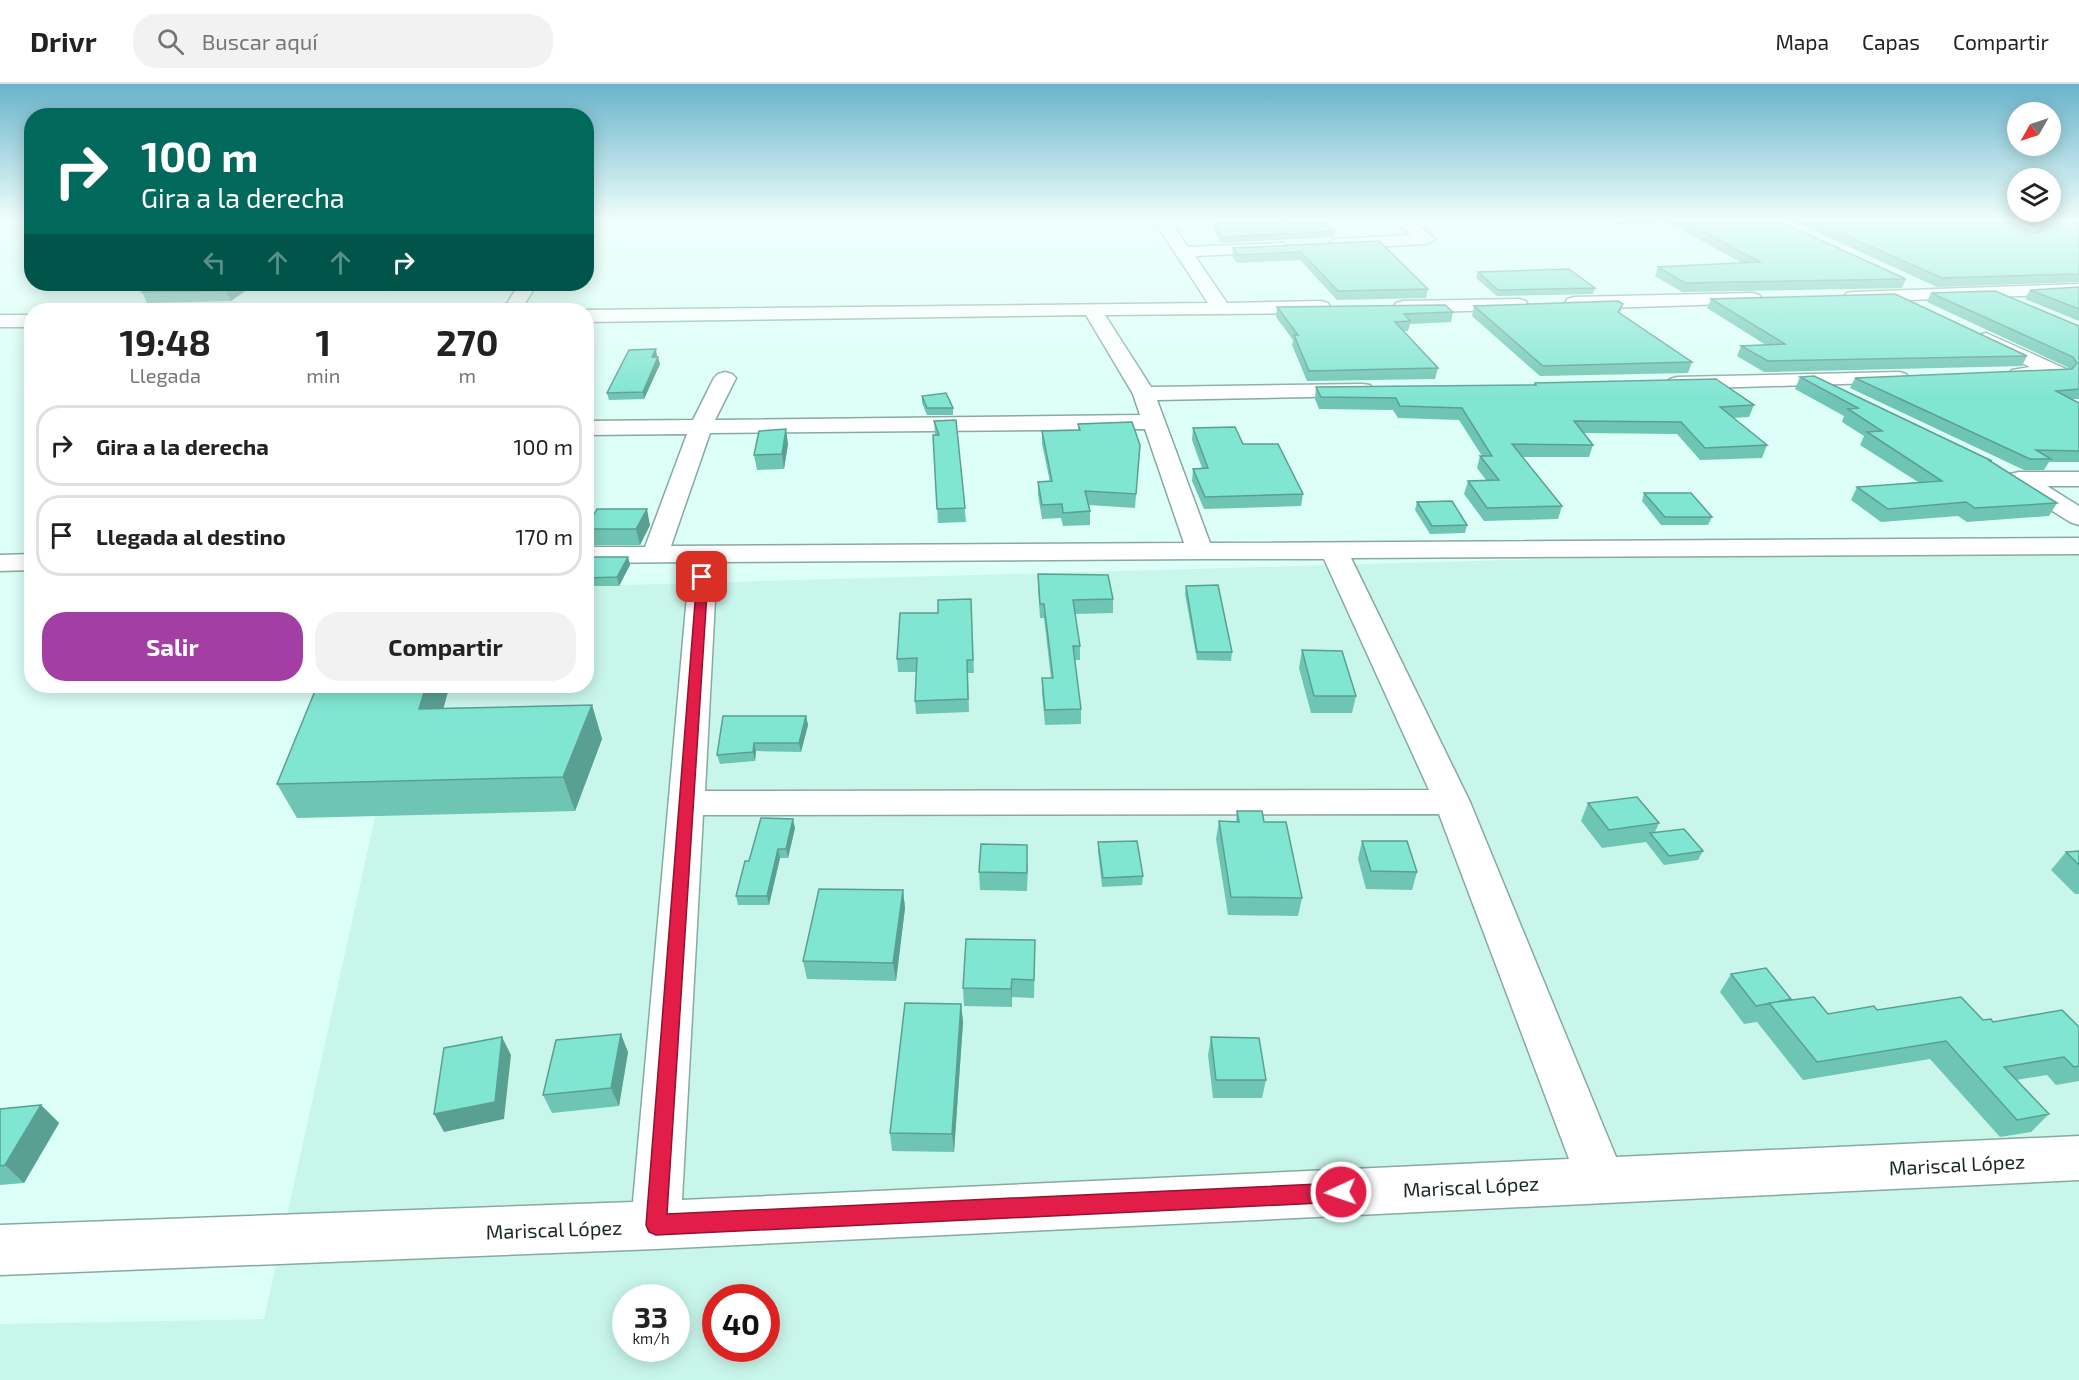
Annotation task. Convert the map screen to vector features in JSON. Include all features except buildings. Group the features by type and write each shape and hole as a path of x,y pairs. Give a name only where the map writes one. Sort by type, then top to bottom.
{"street":[{"path":"1202,279 1221,308"},
{"path":"1832,297 1894,286 1936,305 1990,293 2079,289"},
{"path":"1990,293 2030,309"},
{"path":"1556,304 1772,299"},
{"path":"1389,307 1532,304"},
{"path":"594,316 1341,307"},
{"path":"1092,310 1144,394 1200,552"},
{"path":"0,321 24,321"},
{"path":"1965,330 2059,373 2000,374"},
{"path":"1658,383 1918,377"},
{"path":"655,555 701,426 725,378"},
{"path":"1813,380 1854,400"},
{"path":"1144,394 1383,389"},
{"path":"594,428 1154,422"},
{"path":"2079,480 2008,474 2079,517"},
{"path":"594,555 2079,546"},
{"path":"1334,551 1452,802 1601,1180"},
{"path":"656,1225 704,554"},
{"path":"0,563 24,562"},
{"path":"686,803 1452,802"},
{"name":"Mariscal López","path":"0,1250 656,1225 2079,1158"}],"shaded area":[{"path":"2079,544 2079,1380 0,1380 0,1324 264,1319 402,693 594,693 594,586"}],"route":[{"path":"702,577 656,1225 1341,1192"}]}
